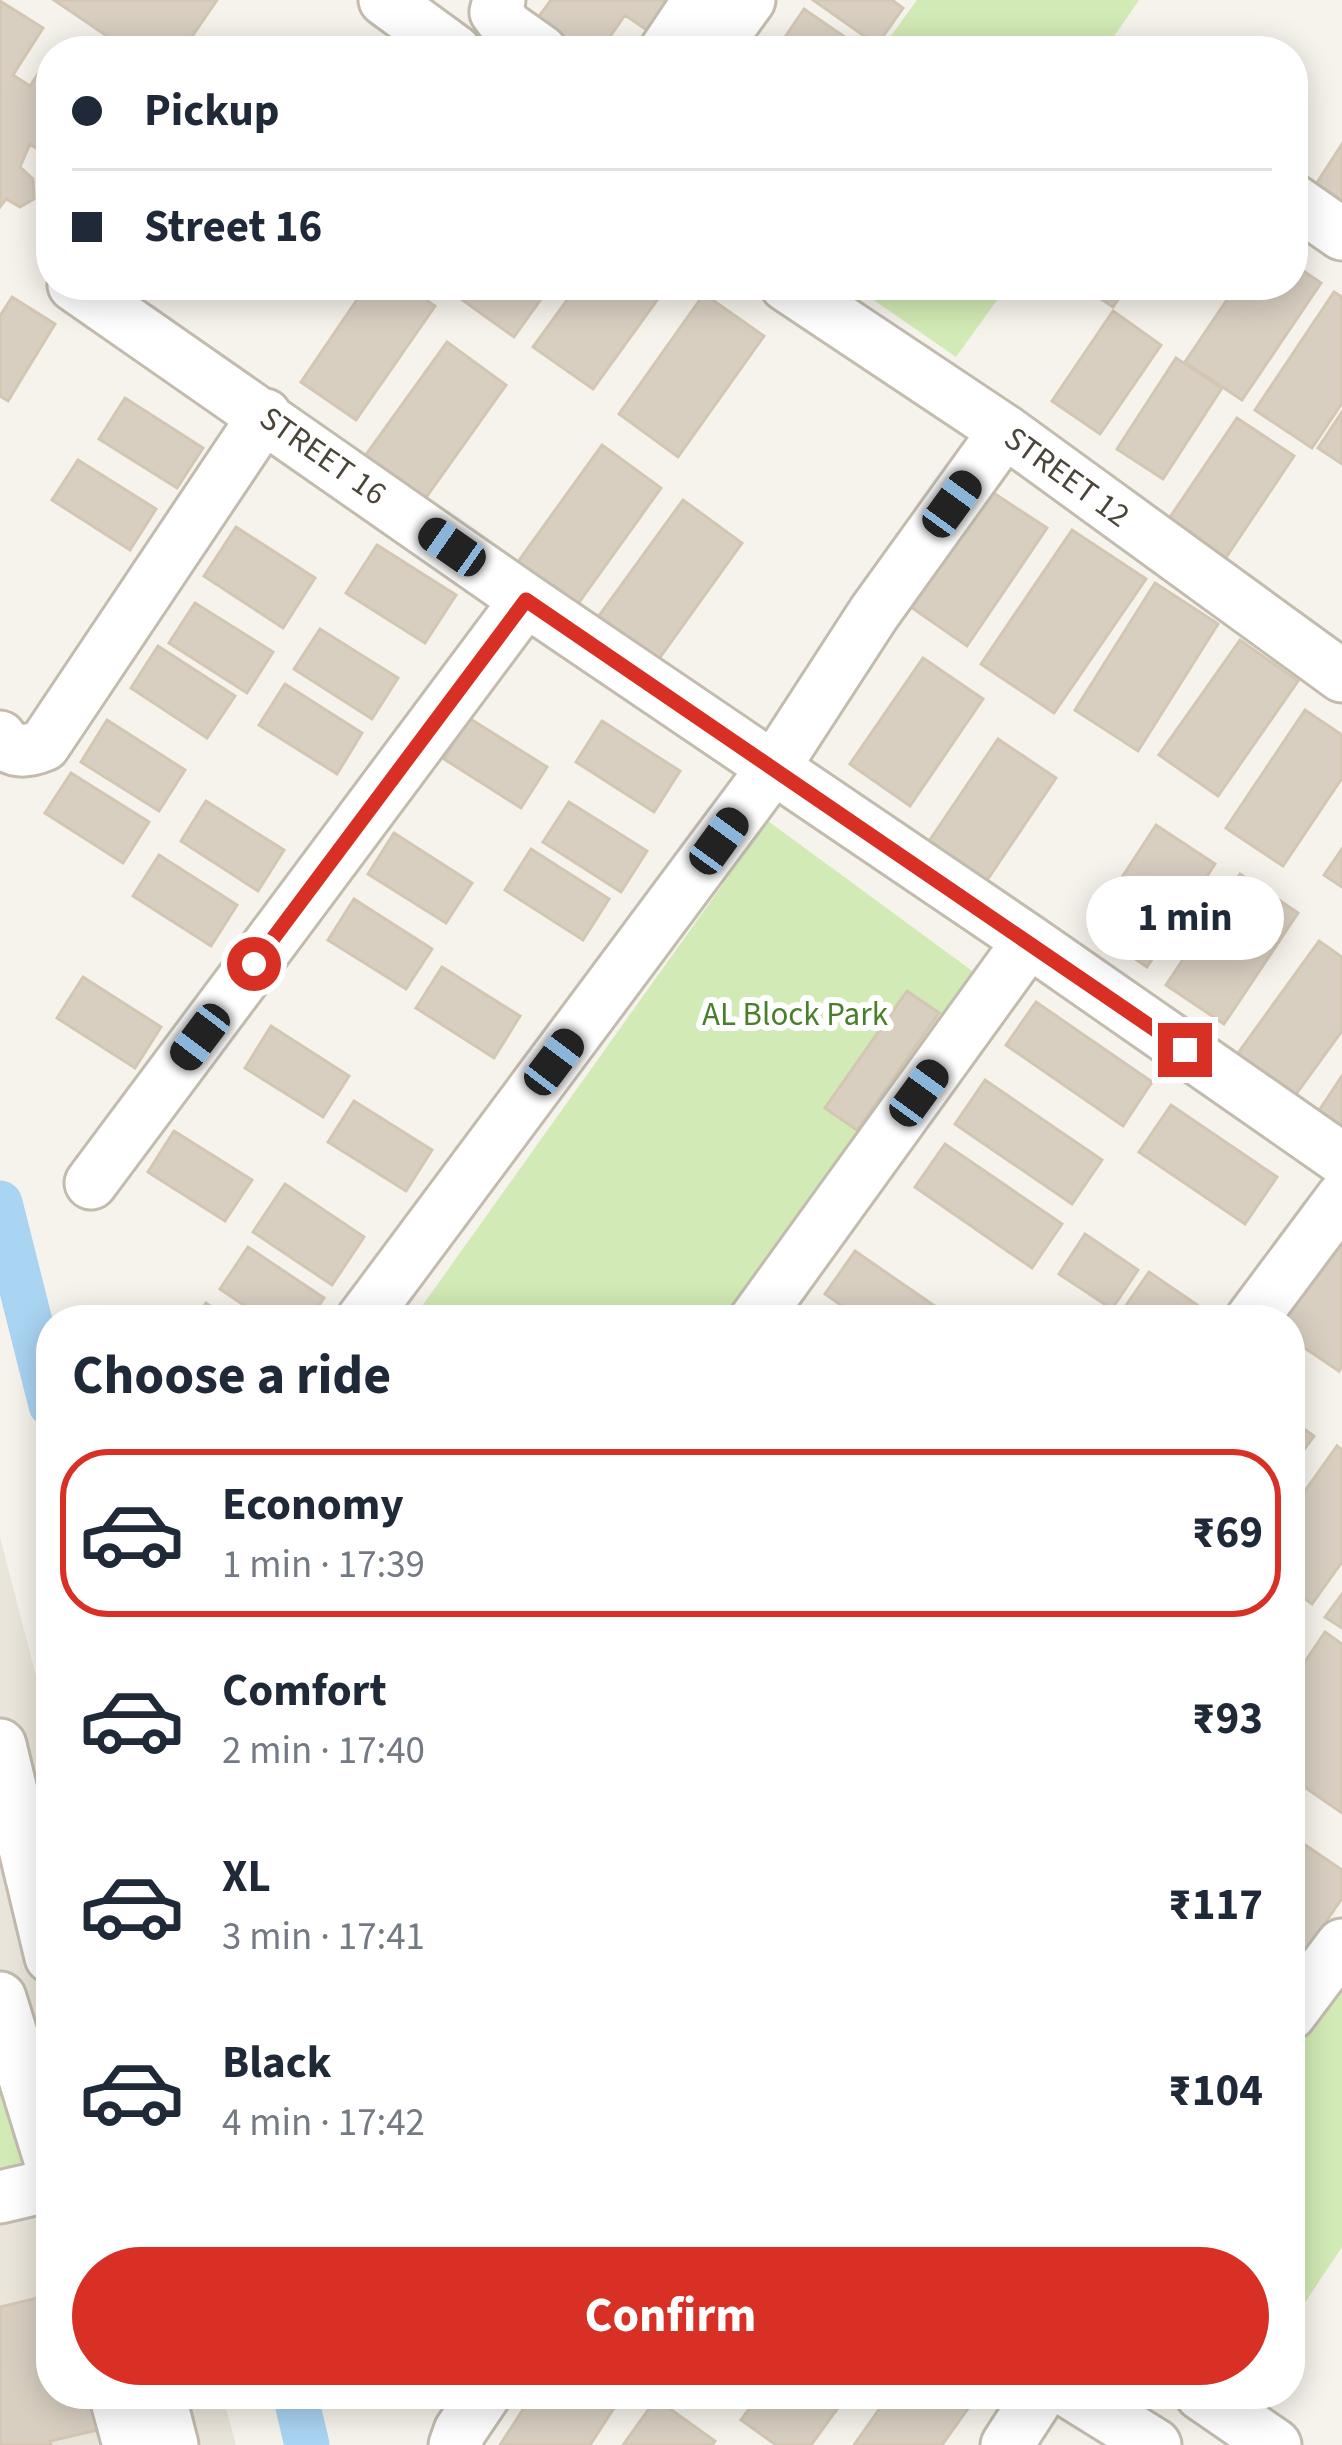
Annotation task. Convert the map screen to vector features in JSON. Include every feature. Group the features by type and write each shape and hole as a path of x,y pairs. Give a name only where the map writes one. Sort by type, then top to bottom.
{"street":[{"path":"385,0 434,36"},
{"path":"675,36 699,0"},
{"path":"723,36 749,0"},
{"path":"1308,210 1342,234"},
{"name":"STREET 16","path":"96,300 1342,1159"},
{"name":"STREET 12","path":"808,300 1005,431 1342,676"},
{"path":"0,737 13,749 29,751 44,745 265,415"},
{"path":"373,1305 774,767 874,613 1005,431"},
{"path":"91,1184 526,600"},
{"path":"766,1305 1029,941"},
{"path":"1262,1305 1342,1198"},
{"path":"0,1745 36,1895"},
{"path":"1305,1994 1342,1945"},
{"path":"0,1998 36,2114"},
{"path":"0,2197 36,2189"},
{"path":"119,2409 129,2445"},
{"path":"163,2409 172,2445"},
{"path":"454,2445 475,2409"},
{"path":"1007,2445 1030,2409"},
{"path":"1223,2409 1275,2445"}],"shaded area":[{"path":"0,1537 36,1676 36,2409 226,2409 236,2445 0,2445"}],"green space":[{"path":"917,0 1139,0 1114,36 891,36"},
{"path":"874,300 997,300 956,357"},
{"name":"AL Block Park","path":"768,821 986,981 751,1305 423,1305"},
{"path":"1342,1980 1342,2247 1305,2302 1305,2032"},
{"path":"35,2020 36,2158 0,2169 0,2027"}],"building":[{"path":"54,0 217,0 192,36 107,36"},
{"path":"551,0 683,0 658,36 625,15 610,36 546,36 532,26"},
{"path":"813,0 892,0 903,8 883,36 864,36"},
{"path":"0,1 43,28 13,75 30,86 36,77 36,148 30,144 20,167 33,179 34,199 20,207 6,199 0,207"},
{"path":"804,9 843,36 786,36"},
{"path":"1342,144 1342,222 1308,196"},
{"path":"1308,274 1321,283 1242,400 1185,362 1227,300 1308,300"},
{"path":"1334,292 1342,297 1342,403 1312,448 1255,410"},
{"path":"12,297 55,324 8,401 0,396 0,316"},
{"path":"357,300 426,300 435,306 356,420 301,382"},
{"path":"462,300 540,300 514,337"},
{"path":"567,300 657,300 593,389 533,347"},
{"path":"700,300 713,300 764,336 678,457 619,414"},
{"path":"1113,311 1161,345 1100,434 1052,401"},
{"path":"447,342 506,385 420,506 360,463"},
{"path":"1176,358 1222,388 1163,479 1117,449"},
{"path":"125,398 203,448 177,488 99,439"},
{"path":"1342,412 1342,464 1318,448"},
{"path":"1237,418 1294,456 1215,574 1158,535"},
{"path":"602,445 661,488 575,608 515,566"},
{"path":"78,460 156,509 130,550 52,500"},
{"path":"989,490 1047,528 967,646 911,607"},
{"path":"683,500 742,543 656,663 596,620"},
{"path":"236,527 315,578 283,628 204,576"},
{"path":"1072,530 1146,579 1054,713 981,664"},
{"path":"377,545 456,595 425,643 346,593"},
{"path":"1155,583 1218,624 1138,751 1075,710"},
{"path":"195,603 273,652 247,693 169,643"},
{"path":"320,629 398,678 372,719 294,669"},
{"path":"1240,640 1298,681 1218,796 1159,755"},
{"path":"158,646 235,696 207,738 131,688"},
{"path":"923,658 983,699 910,806 850,764"},
{"path":"285,684 362,733 337,774 259,725"},
{"path":"1305,710 1342,735 1342,778 1283,866 1226,828"},
{"path":"469,718 547,767 521,808 444,759"},
{"path":"107,720 185,770 159,811 81,762"},
{"path":"602,721 680,771 654,812 576,762"},
{"path":"998,739 1056,778 977,895 919,856"},
{"path":"71,773 149,822 123,863 45,813"},
{"path":"206,801 284,850 258,891 181,841"},
{"path":"569,802 647,851 621,892 543,842"},
{"path":"1156,825 1215,864 1147,967 1089,928"},
{"path":"394,833 472,883 446,923 368,874"},
{"path":"531,849 609,899 583,940 505,890"},
{"path":"1342,849 1342,887 1324,875"},
{"path":"159,855 237,905 211,946 133,896"},
{"path":"1240,874 1298,913 1224,1024 1166,985"},
{"path":"354,899 432,949 406,989 328,940"},
{"path":"1319,941 1342,957 1342,1031 1294,1097 1236,1056"},
{"path":"442,967 520,1016 494,1058 416,1008"},
{"path":"83,977 161,1027 135,1068 57,1018"},
{"path":"907,991 939,1013 857,1130 825,1108"},
{"path":"1036,1002 1152,1082 1123,1126 1006,1045"},
{"path":"271,1026 349,1076 323,1117 245,1068"},
{"path":"1342,1076 1342,1129 1318,1112"},
{"path":"985,1080 1102,1160 1072,1204 955,1124"},
{"path":"354,1101 432,1150 406,1191 328,1142"},
{"path":"1171,1105 1277,1177 1245,1224 1139,1152"},
{"path":"174,1131 252,1180 225,1221 148,1172"},
{"path":"945,1144 1062,1224 1032,1268 915,1187"},
{"path":"285,1184 364,1237 332,1285 253,1232"},
{"path":"1085,1234 1138,1270 1115,1305 1106,1305 1059,1274"},
{"path":"1342,1235 1339,1371 1305,1348 1305,1305 1294,1305"},
{"path":"248,1247 324,1298 319,1305 244,1305 220,1289"},
{"path":"855,1251 933,1305 841,1305 825,1294"},
{"path":"1149,1272 1197,1305 1126,1305"},
{"path":"1337,1446 1342,1450 1342,1562 1312,1604 1305,1599 1305,1491"},
{"path":"1342,1594 1342,1628 1325,1617"},
{"path":"1325,1632 1342,1644 1342,1813 1305,1787 1305,1662"},
{"path":"1305,1845 1342,1870 1342,1898 1305,1953"},
{"path":"36,2299 36,2409 106,2409 110,2427 50,2441 51,2445 0,2445 0,2307"},
{"path":"523,2409 613,2409 590,2445 500,2445"},
{"path":"649,2409 670,2409 715,2441 712,2445 623,2445"},
{"path":"749,2409 837,2409 811,2445 776,2445 741,2420"},
{"path":"879,2409 968,2409 942,2445 854,2445"}],"waterway":[{"path":"0,1203 36,1346"},
{"path":"299,2409 307,2445"}],"route":[{"path":"254,964 526,600 1185,1050"}]}
